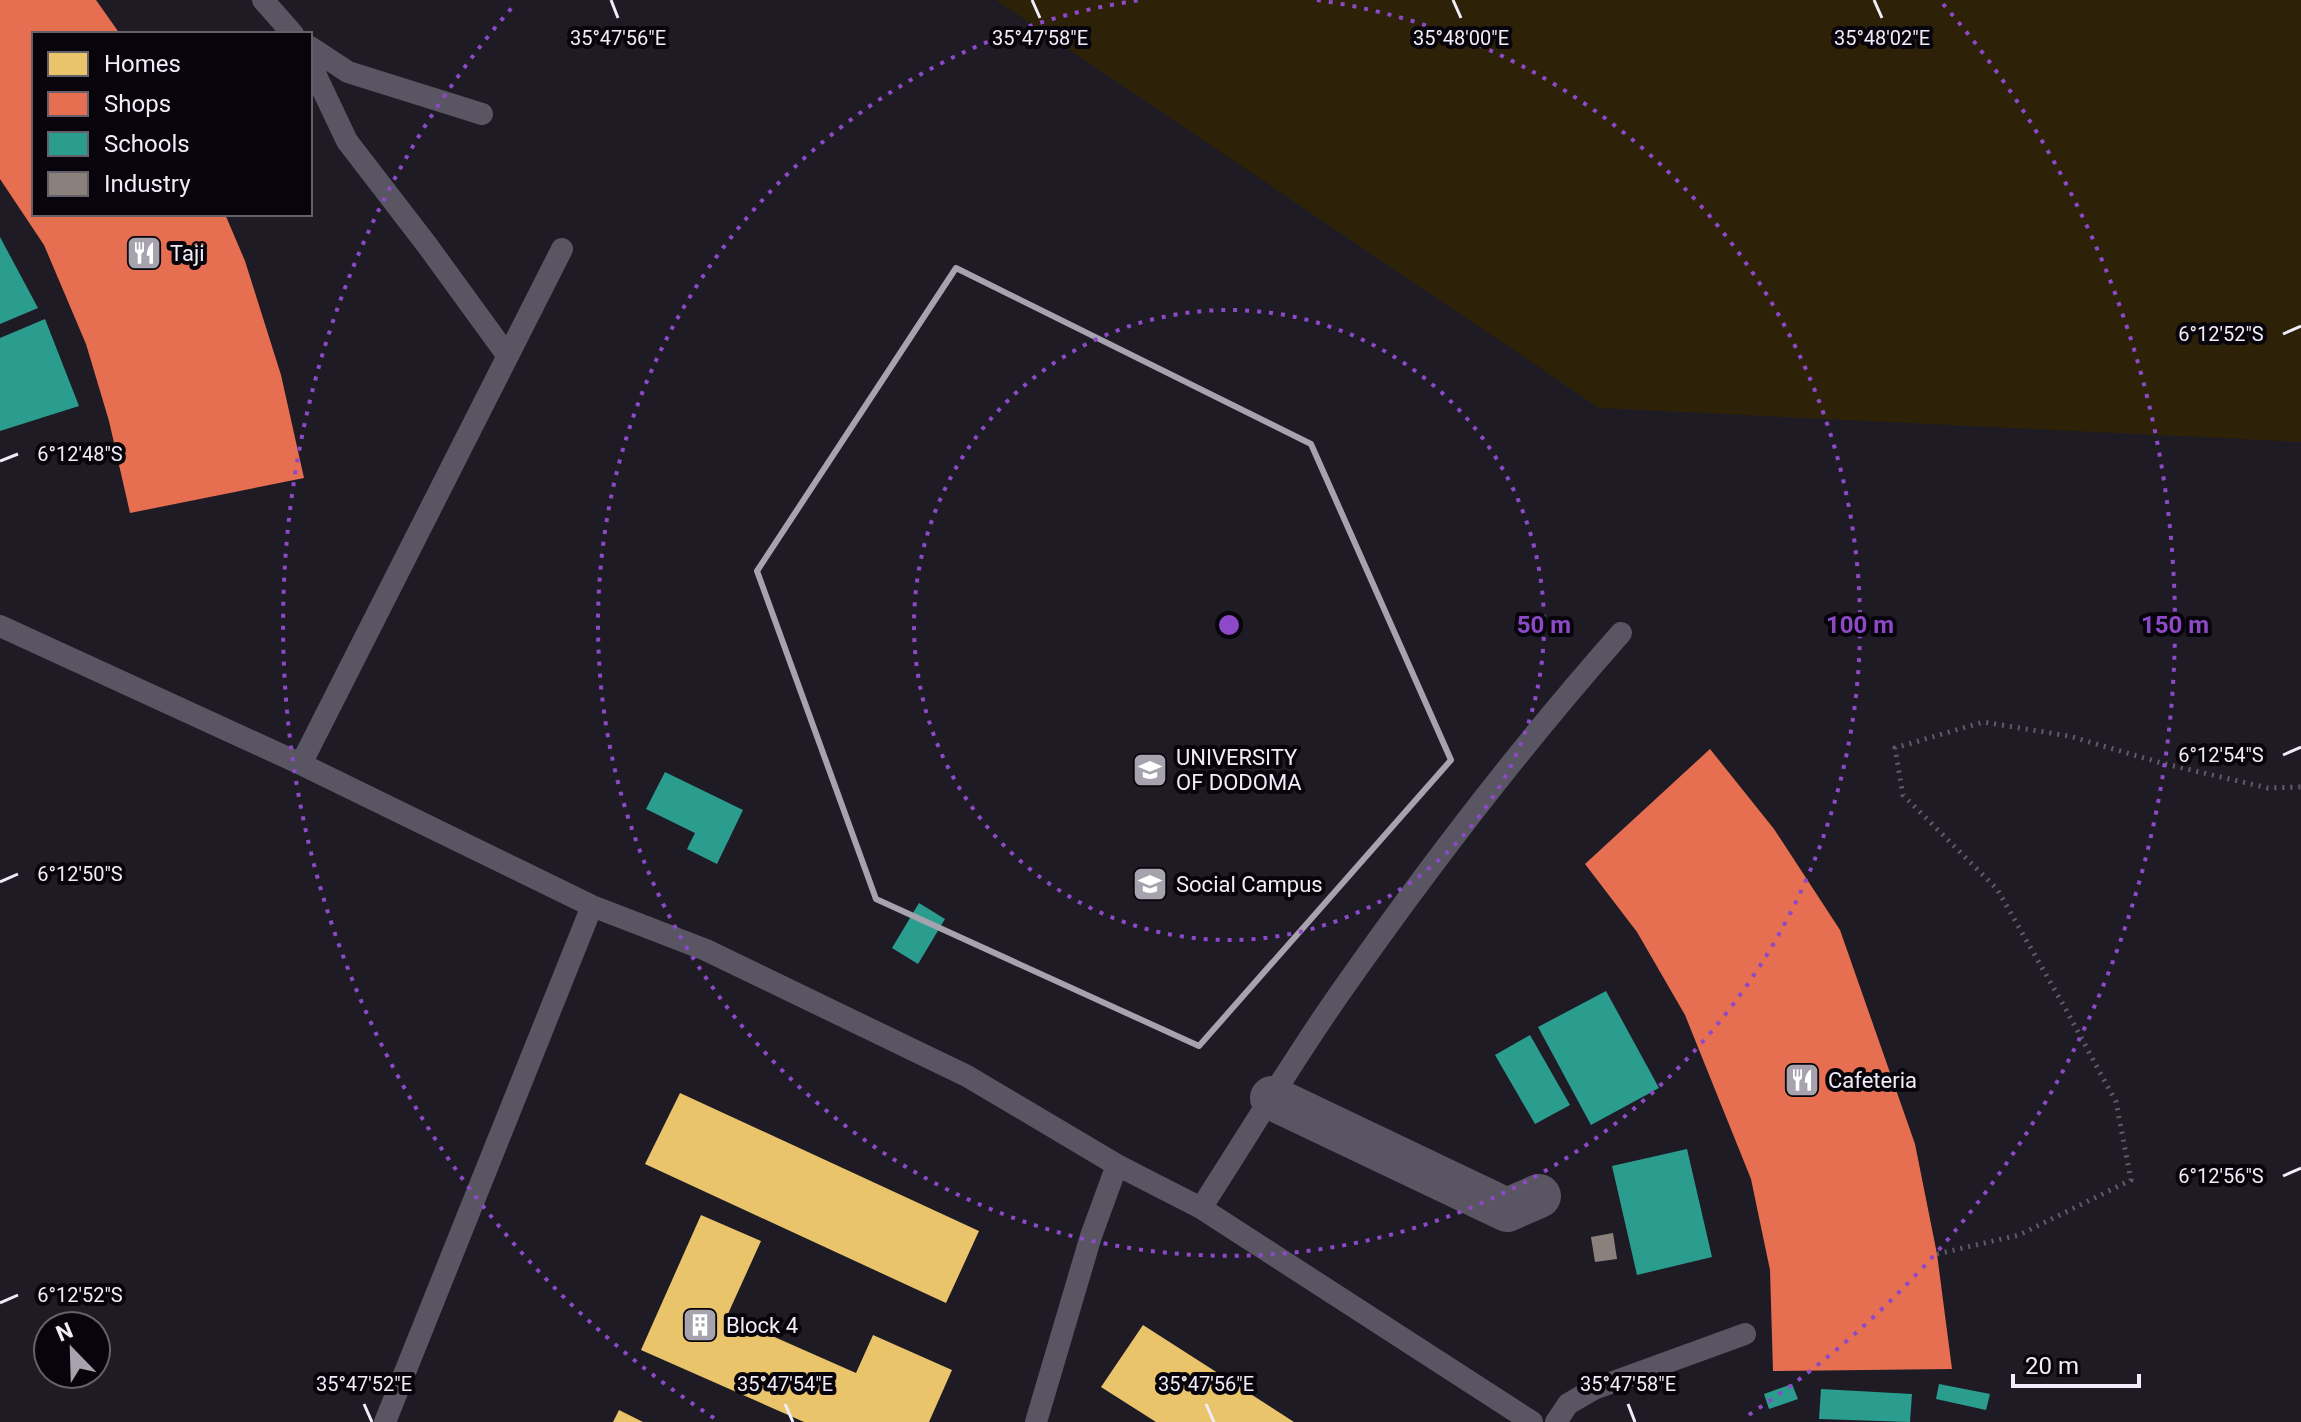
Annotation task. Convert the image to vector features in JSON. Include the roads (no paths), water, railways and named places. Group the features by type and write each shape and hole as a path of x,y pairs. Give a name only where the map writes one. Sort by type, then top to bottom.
{"street":[{"path":"1272,1098 1507,1210 1539,1196"}],"lane":[{"path":"263,0 291,32"},
{"path":"312,48 348,72 482,114"},
{"path":"312,67 347,141 507,355"},
{"path":"301,764 562,249"},
{"path":"0,626 301,764 592,906 706,950 931,1057 1023,1107 1117,1165 1201,1208 1532,1422"},
{"path":"1201,1208 1339,994 1450,844 1576,684 1621,633"},
{"path":"385,1422 592,906"},
{"path":"1036,1422 1091,1236 1117,1165"},
{"path":"1556,1422 1568,1404 1594,1389 1745,1334"}],"place":[{"name":"Taji","path":"144,253"},
{"name":"UNIVERSITY OF DODOMA","path":"1150,770"},
{"name":"Social Campus","path":"1150,884"},
{"name":"Cafeteria","path":"1802,1080"},
{"name":"Block 4","path":"700,1325"}]}
